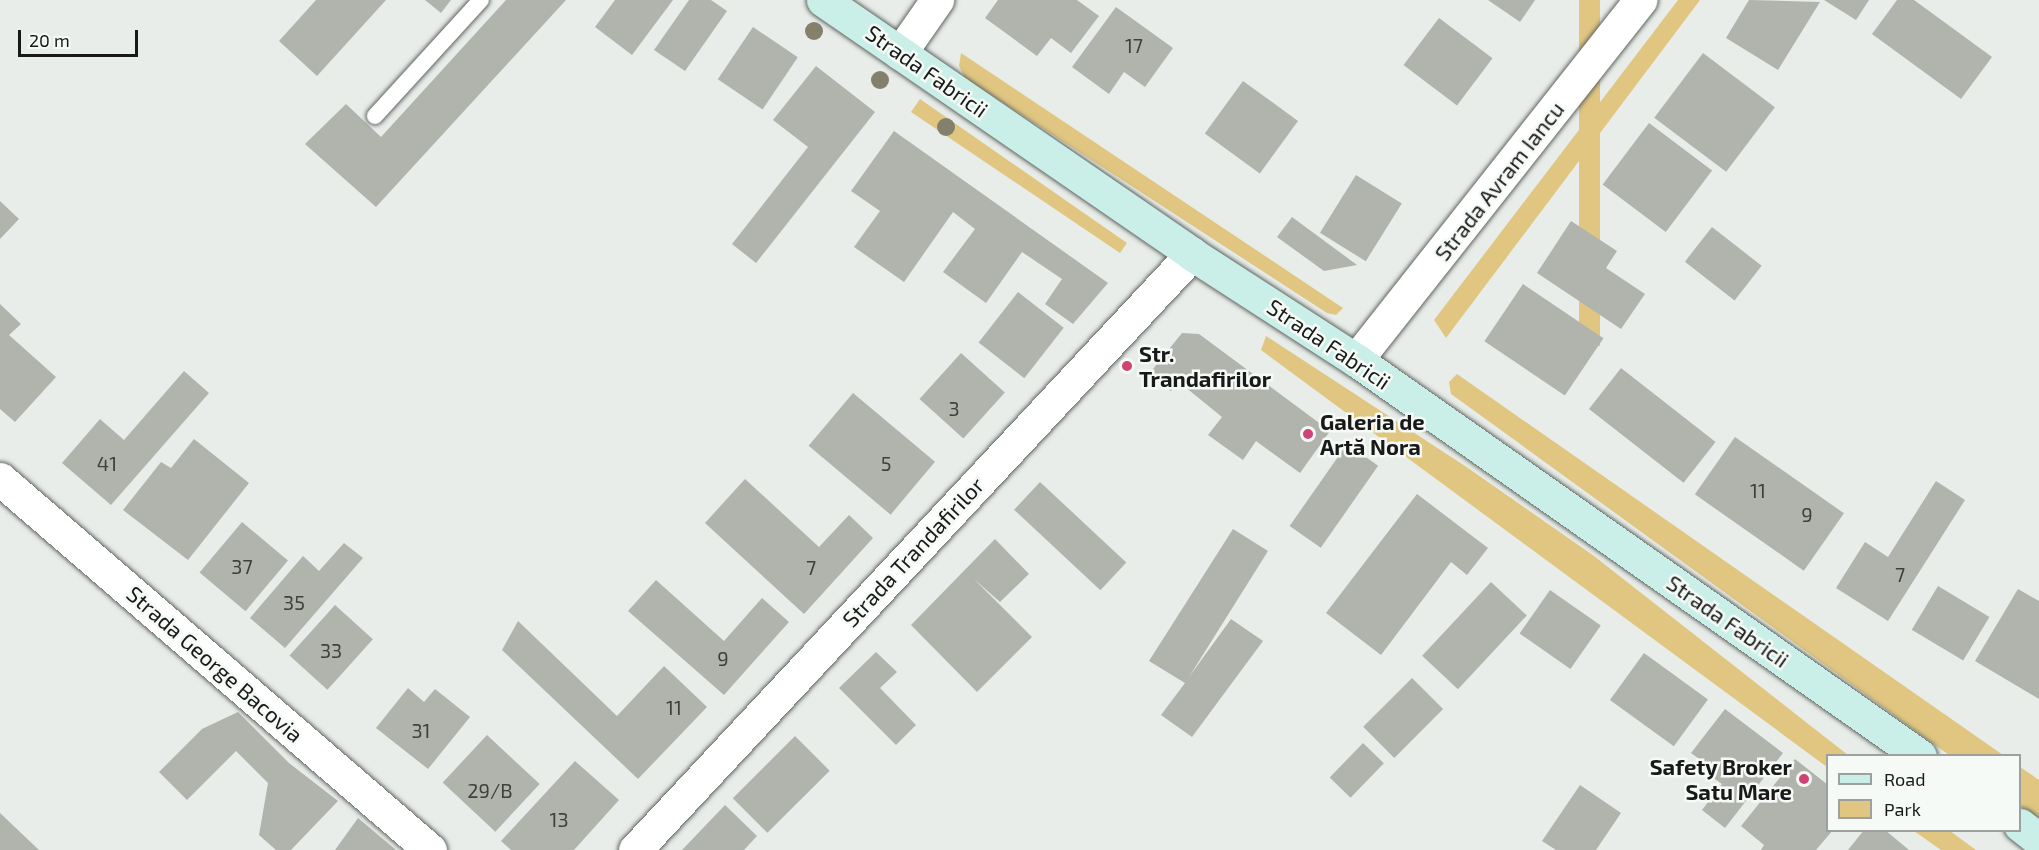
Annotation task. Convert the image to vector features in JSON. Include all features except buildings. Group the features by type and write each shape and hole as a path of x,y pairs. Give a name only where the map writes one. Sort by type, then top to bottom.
{"main road":[{"name":"Strada Fabricii","path":"823,0 1192,254 1356,360 1917,754"}],"street":[{"path":"900,53 937,0"},
{"name":"Strada Avram Iancu","path":"1356,360 1640,0"},
{"name":"Strada Trandafirilor","path":"635,850 1192,254"},
{"name":"Strada George Bacovia","path":"0,478 430,850"}],"lane":[{"path":"375,116 481,0"}],"green space":[{"path":"1579,0 1600,0 1600,346 1579,346"},
{"path":"1678,0 1700,0 1446,338 1434,320"},
{"path":"961,53 1343,308 1336,315 1327,313 965,78 959,66"},
{"path":"920,99 1127,243 1120,253 911,112"},
{"path":"1266,336 1465,466 1594,556 1847,754 1826,754 1826,766 1261,350"},
{"path":"1457,374 2002,754 1948,754 1451,394 1449,382"},
{"path":"2021,768 2039,780 2039,817 2021,807"},
{"path":"1915,832 1951,832 1976,850 1941,850"}],"place":[{"name":"Str. Trandafirilor","path":"1127,366"},
{"name":"Galeria de Artă Nora","path":"1308,434"},
{"name":"Safety Broker Satu Mare","path":"1804,779"}]}
